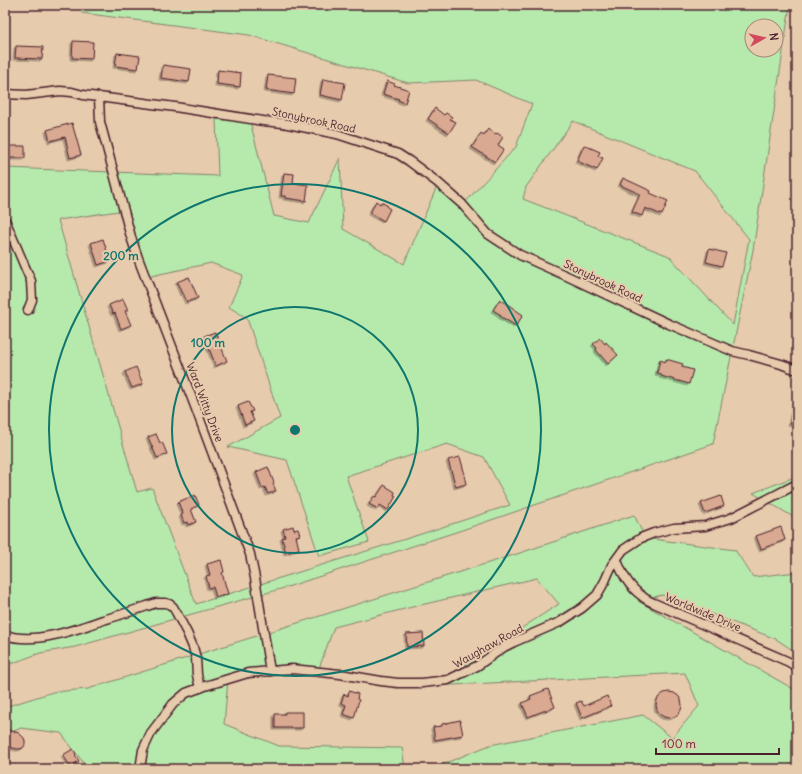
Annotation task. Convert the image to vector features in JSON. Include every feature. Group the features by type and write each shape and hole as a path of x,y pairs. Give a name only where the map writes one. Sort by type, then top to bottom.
{"street":[{"name":"Stonybrook Road","path":"5,94 26,95 72,92 83,95 175,106 283,123 337,134 398,154 437,182 462,204 474,220 488,234 520,255 669,324 732,351 781,364 797,370"},
{"name":"Ward Witty Drive","path":"99,97 100,122 131,237 250,554 264,628 270,671"},
{"path":"5,220 31,281 32,300 28,310"},
{"name":"Waughaw Road","path":"140,769 143,750 151,733 173,704 186,693 248,674 292,669 340,674 398,683 422,683 448,680 477,666 504,647 560,622 582,608 597,595 612,565 623,550 641,538 674,528 705,526 731,518 797,484"},
{"name":"Worldwide Drive","path":"617,560 625,578 634,590 642,597 789,662 797,667"},
{"path":"5,635 26,639 50,636 74,630 156,603 165,603 173,607 193,647 200,688"}],"green space":[{"path":"82,5 790,5 784,45 784,18 744,18 744,58 782,58 753,250 713,444 459,531 284,588 75,647 40,653 5,666 5,168 218,176 216,119 250,121 274,216 309,223 340,158 343,229 404,264 438,184 462,206 516,147 532,104 476,80 408,83 249,35 82,13","holes":["573,121 695,171 749,239 733,325 669,256 523,199 526,187","125,210 146,277 211,263 243,275 229,307 247,318 280,418 228,447 287,460 319,556 369,542 346,476 447,444 484,457 510,505 196,604 152,488 137,492 58,220"]},
{"path":"797,476 797,519 753,493"},
{"path":"634,515 645,538 735,550 753,577 797,572 797,653 776,639 662,595 638,601 797,691 797,769 431,769 490,745 643,715 672,738 699,706 685,673 432,686 559,604 537,578 334,627 318,671 228,680 224,724 279,746 402,748 405,769 88,769 61,733 21,728 5,735 5,707 53,692 88,689 517,554"}],"building":[{"path":"73,41 93,42 92,59 72,58"},
{"path":"16,46 43,47 42,59 15,58"},
{"path":"117,53 140,56 138,69 115,66"},
{"path":"163,65 191,69 189,82 161,78"},
{"path":"218,70 241,73 240,87 217,84"},
{"path":"268,75 296,78 294,94 266,90"},
{"path":"323,79 345,83 342,100 320,95"},
{"path":"387,81 409,90 405,103 398,100 399,99 383,94"},
{"path":"435,108 444,115 446,113 452,117 450,119 456,122 449,133 428,119"},
{"path":"72,123 81,155 70,158 65,137 50,141 47,130"},
{"path":"488,129 503,137 498,145 504,149 495,162 472,147 481,133 484,135"},
{"path":"584,145 600,152 598,156 603,158 597,170 577,161"},
{"path":"5,146 25,146 25,158 5,158"},
{"path":"284,173 294,174 293,183 308,185 306,201 281,196"},
{"path":"623,178 668,201 662,215 645,208 642,216 632,212 640,194 620,185"},
{"path":"376,201 380,204 381,202 388,206 387,207 390,209 384,221 370,213"},
{"path":"103,239 110,261 98,265 91,243"},
{"path":"709,249 726,253 722,266 706,262"},
{"path":"189,277 198,298 187,302 177,282"},
{"path":"123,299 128,310 125,311 131,325 121,329 115,313 113,314 109,305"},
{"path":"500,299 523,315 516,326 493,310"},
{"path":"215,332 227,361 216,366 204,336"},
{"path":"600,338 605,344 606,342 618,355 608,364 593,344"},
{"path":"666,359 683,364 682,367 693,370 689,384 661,376 661,374 657,373 660,360 666,362"},
{"path":"136,367 143,384 132,388 125,372"},
{"path":"248,402 253,411 250,412 254,421 245,425 238,406"},
{"path":"794,403 797,403 797,426 790,424"},
{"path":"156,434 160,443 162,442 167,454 157,458 148,437"},
{"path":"460,457 466,484 456,487 448,460"},
{"path":"268,467 276,491 268,494 265,487 262,488 256,472"},
{"path":"384,485 395,492 394,495 396,496 388,510 380,505 378,509 369,504"},
{"path":"195,495 199,505 191,509 196,522 188,525 187,522 184,523 181,515 183,514 178,502"},
{"path":"721,496 724,506 705,513 701,503"},
{"path":"293,526 294,530 298,529 300,535 296,536 299,549 286,553 282,538 285,537 283,529"},
{"path":"781,527 785,540 761,549 756,536"},
{"path":"221,560 224,572 222,573 228,594 216,597 213,587 209,588 206,576 210,575 207,564"},
{"path":"423,633 424,646 407,647 406,634"},
{"path":"548,689 555,707 528,717 522,703 531,699 530,696"},
{"path":"349,691 358,694 357,699 359,700 354,718 343,714 346,705 341,703 344,694 348,696"},
{"path":"669,692 678,696 682,705 678,714 669,718 660,714 656,705 660,696"},
{"path":"607,696 611,706 582,718 576,703 581,701 584,706"},
{"path":"285,712 303,712 303,728 275,728 275,714 285,714"},
{"path":"460,720 463,735 435,740 433,727 442,726 442,724"},
{"path":"5,729 19,733 24,738 25,745 23,748 17,749 5,746"},
{"path":"73,749 79,761 70,766 63,755"}]}
